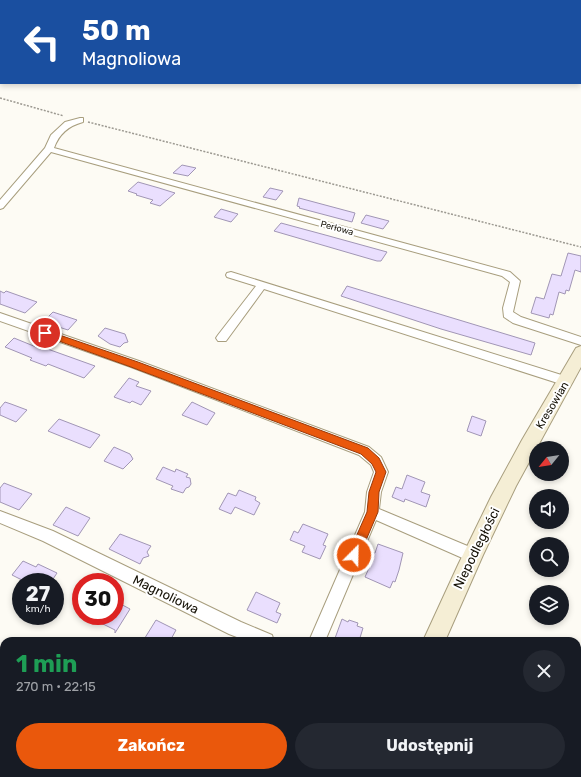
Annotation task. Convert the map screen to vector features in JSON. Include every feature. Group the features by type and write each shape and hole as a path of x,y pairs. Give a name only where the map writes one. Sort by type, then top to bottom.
{"street":[{"path":"0,206 49,149 54,137 68,124 80,120"},
{"name":"Perłowa","path":"49,149 506,274 515,281 508,308 508,314 517,320 581,341"},
{"path":"231,275 567,381"},
{"path":"222,338 262,285"},
{"path":"0,317 135,364 364,451 376,461 381,472 374,492 372,512 319,637"},
{"name":"Kresowian","path":"521,457 567,381 581,352"},
{"name":"Niepodległości","path":"436,637 472,555 521,457"},
{"path":"372,512 472,555"},
{"name":"Magnoliowa","path":"0,517 48,536 235,628 256,637"}],"path":[{"path":"0,98 80,120 581,247"}],"building":[{"path":"182,165 196,168 188,176 173,173"},
{"path":"138,182 175,193 160,206 150,203 153,200 128,191"},
{"path":"270,188 283,191 276,200 263,197"},
{"path":"299,198 355,213 352,222 299,208 300,207 297,206"},
{"path":"221,209 238,214 231,222 214,217"},
{"path":"366,215 389,221 383,229 361,223"},
{"path":"281,223 387,252 381,261 377,261 274,231"},
{"path":"568,253 581,256 581,272 575,270 569,291 566,290 565,294 559,292 553,315 550,314 549,318 531,313 536,297 544,299 552,274 561,276"},
{"path":"347,286 535,343 531,355 441,329 341,296"},
{"path":"0,291 4,293 6,291 37,302 25,313 0,304"},
{"path":"53,312 77,320 68,330 43,322"},
{"path":"105,328 125,334 128,342 124,343 120,347 110,344 98,336"},
{"path":"14,338 41,349 42,347 95,366 84,378 48,364 46,366 30,360 32,358 5,347"},
{"path":"129,378 139,382 136,386 151,391 141,405 132,401 130,403 114,397"},
{"path":"5,402 27,410 16,422 0,415 0,408"},
{"path":"192,402 215,413 207,425 182,415"},
{"path":"472,416 486,421 481,436 467,431"},
{"path":"59,419 100,435 90,448 48,431"},
{"path":"114,447 130,454 133,459 123,469 104,461"},
{"path":"163,467 175,472 176,469 188,474 186,477 190,478 191,484 183,493 171,489 173,486 156,479"},
{"path":"407,475 425,482 421,492 430,495 426,507 405,499 404,502 392,497 396,487 402,489"},
{"path":"4,483 32,494 19,510 0,502 0,488"},
{"path":"239,490 256,497 255,500 260,503 254,515 235,507 231,514 219,509 228,493 236,496"},
{"path":"66,507 90,518 78,536 53,525"},
{"path":"303,524 328,534 323,545 326,546 320,559 302,552 305,546 290,540 294,531 298,533"},
{"path":"120,534 151,546 147,552 149,556 143,558 140,564 109,549"},
{"path":"378,544 403,553 395,582 393,581 390,588 365,577 369,568 364,565 370,551 375,553"},
{"path":"23,561 36,567 38,564 57,573 14,573"},
{"path":"256,592 280,603 276,612 281,614 277,623 247,610"},
{"path":"124,606 130,609 124,619"},
{"path":"342,619 348,622 349,620 358,623 357,626 363,628 360,637 335,637"},
{"path":"156,620 176,630 172,637 145,637"},
{"path":"105,625 120,625 115,633 115,630"}],"route":[{"path":"45,333 135,364 364,451 376,461 381,472 374,492 372,512 354,555"}]}
